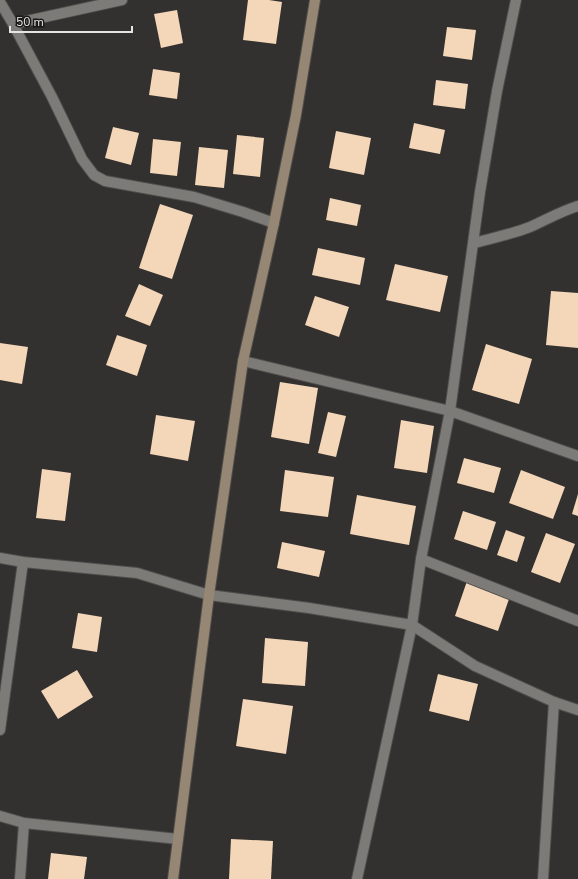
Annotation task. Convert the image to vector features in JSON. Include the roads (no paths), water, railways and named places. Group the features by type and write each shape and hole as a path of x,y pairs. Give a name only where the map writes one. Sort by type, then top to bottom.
{"main road":[{"path":"173,879 209,595 243,362 296,115 315,0"}],"street":[{"path":"13,24 122,0"},
{"path":"357,879 412,625 421,558 450,411 496,92 516,0"},
{"path":"0,2 52,97 82,159 94,175 105,181 194,197 274,223"},
{"path":"474,243 512,234 578,206"},
{"path":"243,362 450,411 578,456"},
{"path":"0,558 23,562 137,573 209,595 309,608 412,625 475,666 554,702 578,710"},
{"path":"421,558 578,621"},
{"path":"0,730 23,562"},
{"path":"543,879 554,702"},
{"path":"0,816 24,822 178,839"},
{"path":"20,879 24,822"}]}
